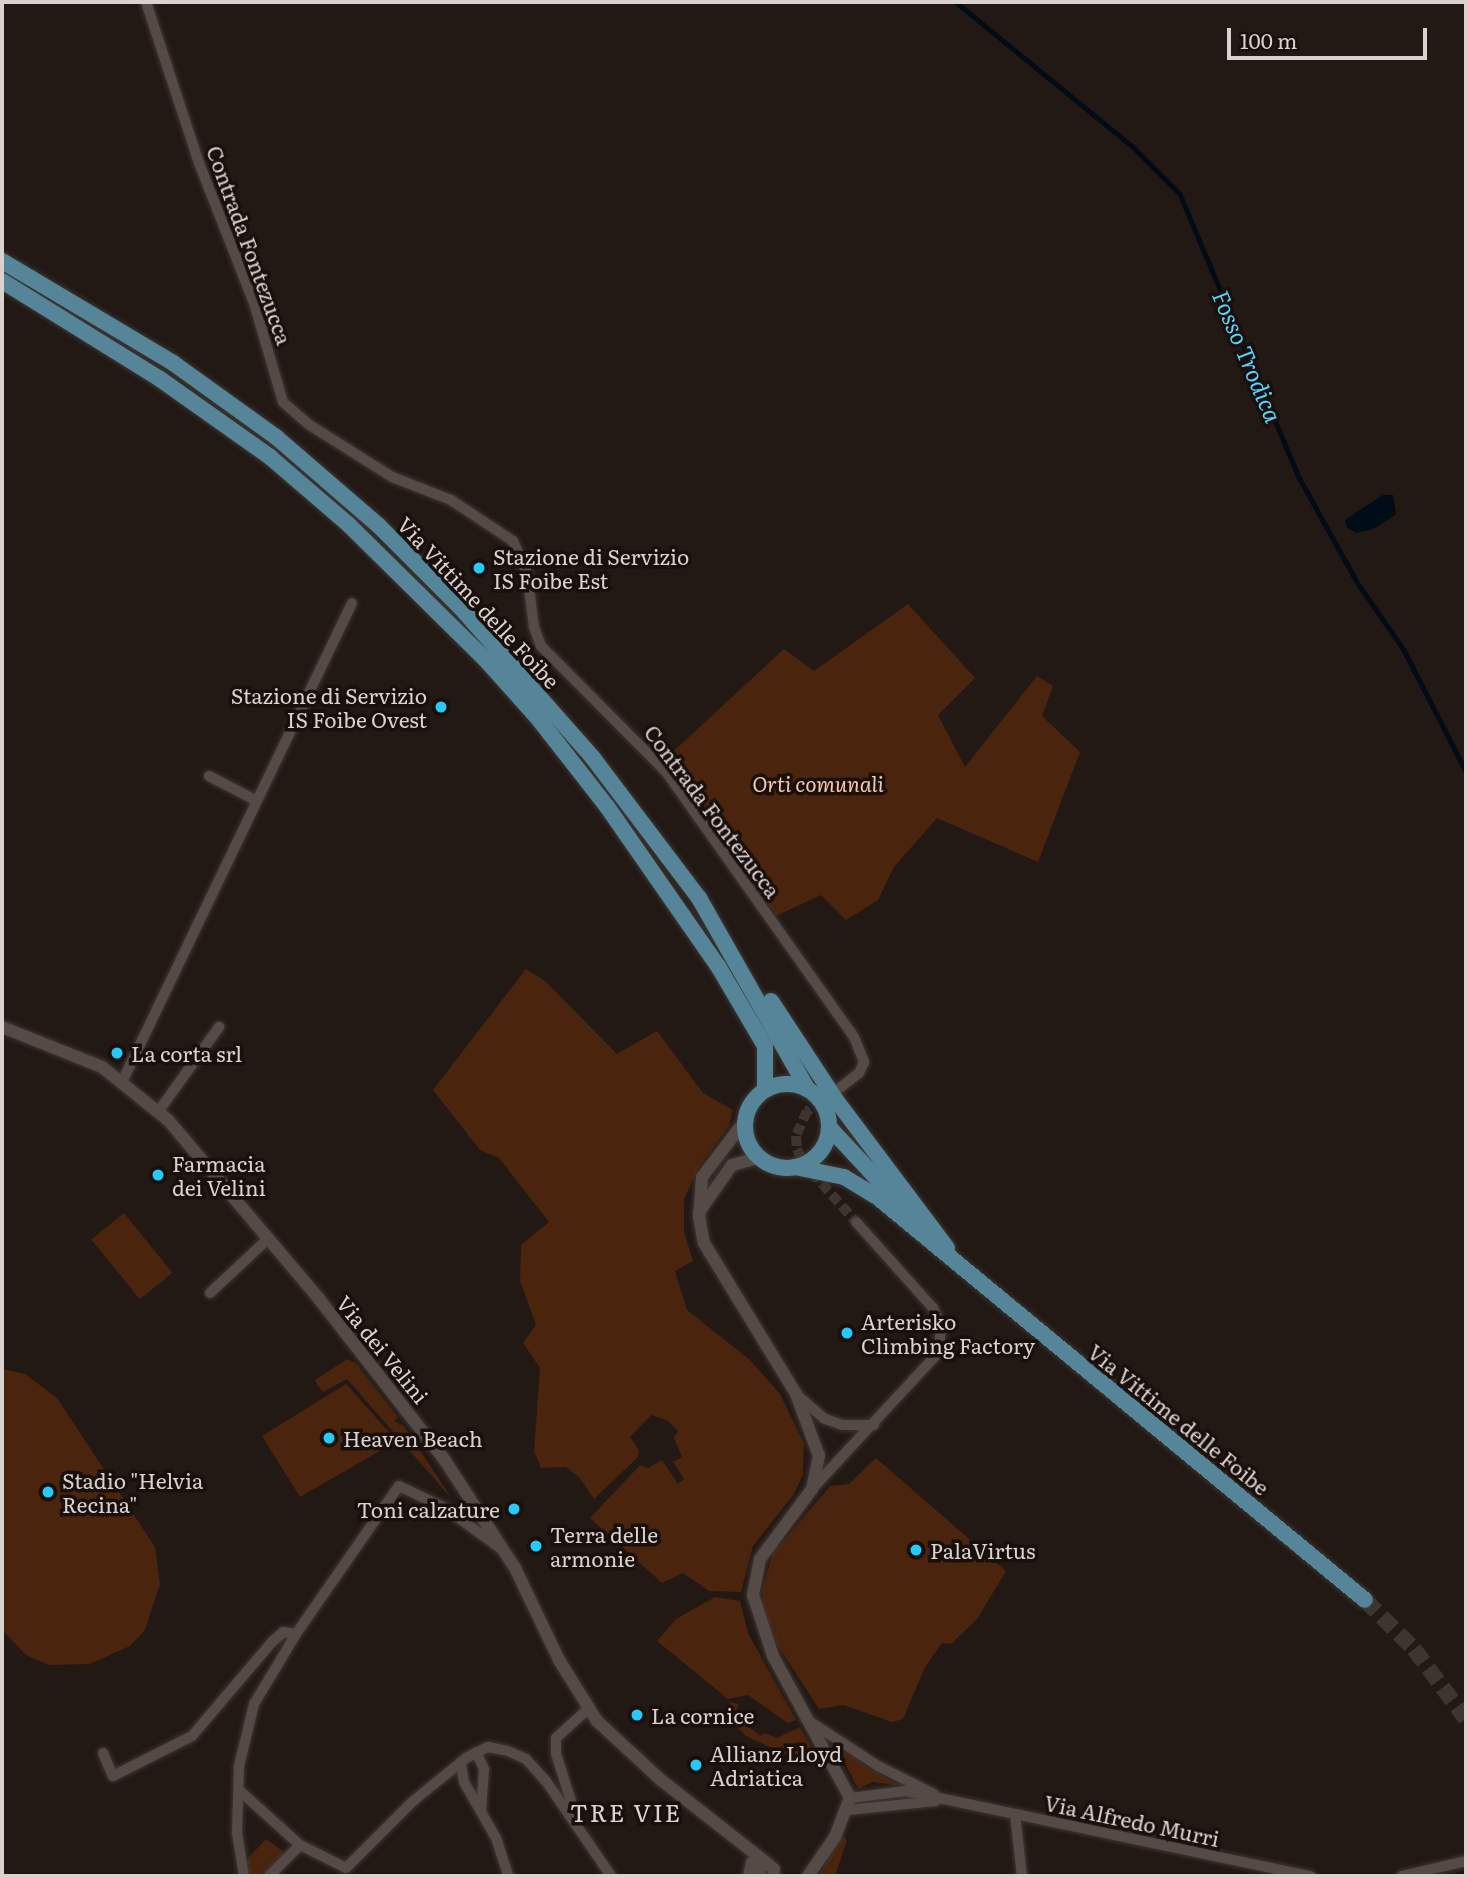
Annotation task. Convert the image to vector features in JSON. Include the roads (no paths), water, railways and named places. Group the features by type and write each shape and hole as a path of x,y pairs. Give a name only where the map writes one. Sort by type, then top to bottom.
{"main road":[{"name":"Via Vittime delle Foibe","path":"2,261 183,370 276,437 379,526 460,607 566,726 716,923 807,1088"},
{"name":"Via Vittime delle Foibe","path":"2,281 160,379 270,457 349,525 484,658 537,717 608,808 718,966 761,1037 766,1057 765,1089"},
{"path":"716,923 849,1119 965,1272"},
{"path":"786,1084 807,1088 824,1105 829,1127 819,1153 795,1167 770,1165 750,1148 744,1122 748,1109 765,1089 786,1084"},
{"name":"Via Vittime delle Foibe","path":"829,1127 965,1272"},
{"name":"Via Vittime delle Foibe","path":"795,1167 824,1171 861,1185 1365,1600"}],"street":[{"name":"Contrada Fontezucca","path":"146,2 198,163 254,303 284,402 308,424 392,477 451,500 513,541 527,573 534,627 541,646 667,773 854,1037 864,1062 859,1073 841,1087"},
{"path":"122,1082 352,603"},
{"path":"209,776 257,801"},
{"name":"Via dei Velini","path":"2,1027 102,1067 158,1112 268,1239 410,1412 506,1553 559,1660 589,1708 639,1761 742,1846 762,1871 787,1876"},
{"path":"158,1112 219,1027"},
{"path":"744,1122 702,1177 699,1212 704,1243 796,1394 815,1437 818,1464 812,1489"},
{"path":"699,1212 732,1165 759,1158"},
{"path":"849,1804 812,1723 773,1656 752,1595 760,1559 812,1489 939,1352 941,1326 933,1308 856,1222"},
{"path":"210,1293 268,1239"},
{"path":"796,1394 833,1422 874,1425"},
{"path":"243,1876 237,1833 245,1728 254,1704 296,1634 399,1486 445,1508 506,1553"},
{"path":"103,1753 113,1776 192,1736 272,1642 283,1632 296,1634"},
{"path":"582,1833 556,1754 556,1738 589,1708"},
{"path":"812,1723 878,1766 946,1800"},
{"path":"240,1791 300,1845 346,1868 412,1802 476,1752 488,1747 526,1759 611,1876"},
{"path":"476,1752 484,1769 481,1808"},
{"path":"461,1763 464,1782 481,1808 508,1876"},
{"path":"849,1804 946,1800"},
{"name":"Via Alfredo Murri","path":"946,1800 1311,1876"},
{"path":"808,1876 849,1804"},
{"path":"1015,1814 1022,1876"},
{"path":"270,1876 300,1845"},
{"path":"1402,1876 1466,1861"}],"waterway":[{"name":"Fosso Trodica","path":"956,2 1131,145 1180,194 1300,479 1357,582 1404,650 1466,771"}],"tunnel":[{"path":"834,1091 807,1111 796,1136 797,1149 802,1161 856,1222"},
{"path":"1365,1600 1414,1649 1466,1719"}],"place":[{"name":"Stazione di Servizio IS Foibe Est","path":"479,568"},
{"name":"Stazione di Servizio IS Foibe Ovest","path":"441,707"},
{"name":"La corta srl","path":"117,1053"},
{"name":"Farmacia dei Velini","path":"158,1175"},
{"name":"Arterisko Climbing Factory","path":"847,1333"},
{"name":"Heaven Beach","path":"329,1438"},
{"name":"Stadio \"Helvia Recina\"","path":"48,1492"},
{"name":"Toni calzature","path":"514,1509"},
{"name":"Terra delle armonie","path":"536,1546"},
{"name":"PalaVirtus","path":"916,1550"},
{"name":"La cornice","path":"637,1715"},
{"name":"Allianz Lloyd Adriatica","path":"696,1765"}],"district":[{"name":"TRE VIE","path":"626,1812"}],"park label":[{"name":"Orti comunali","path":"818,783"}]}
